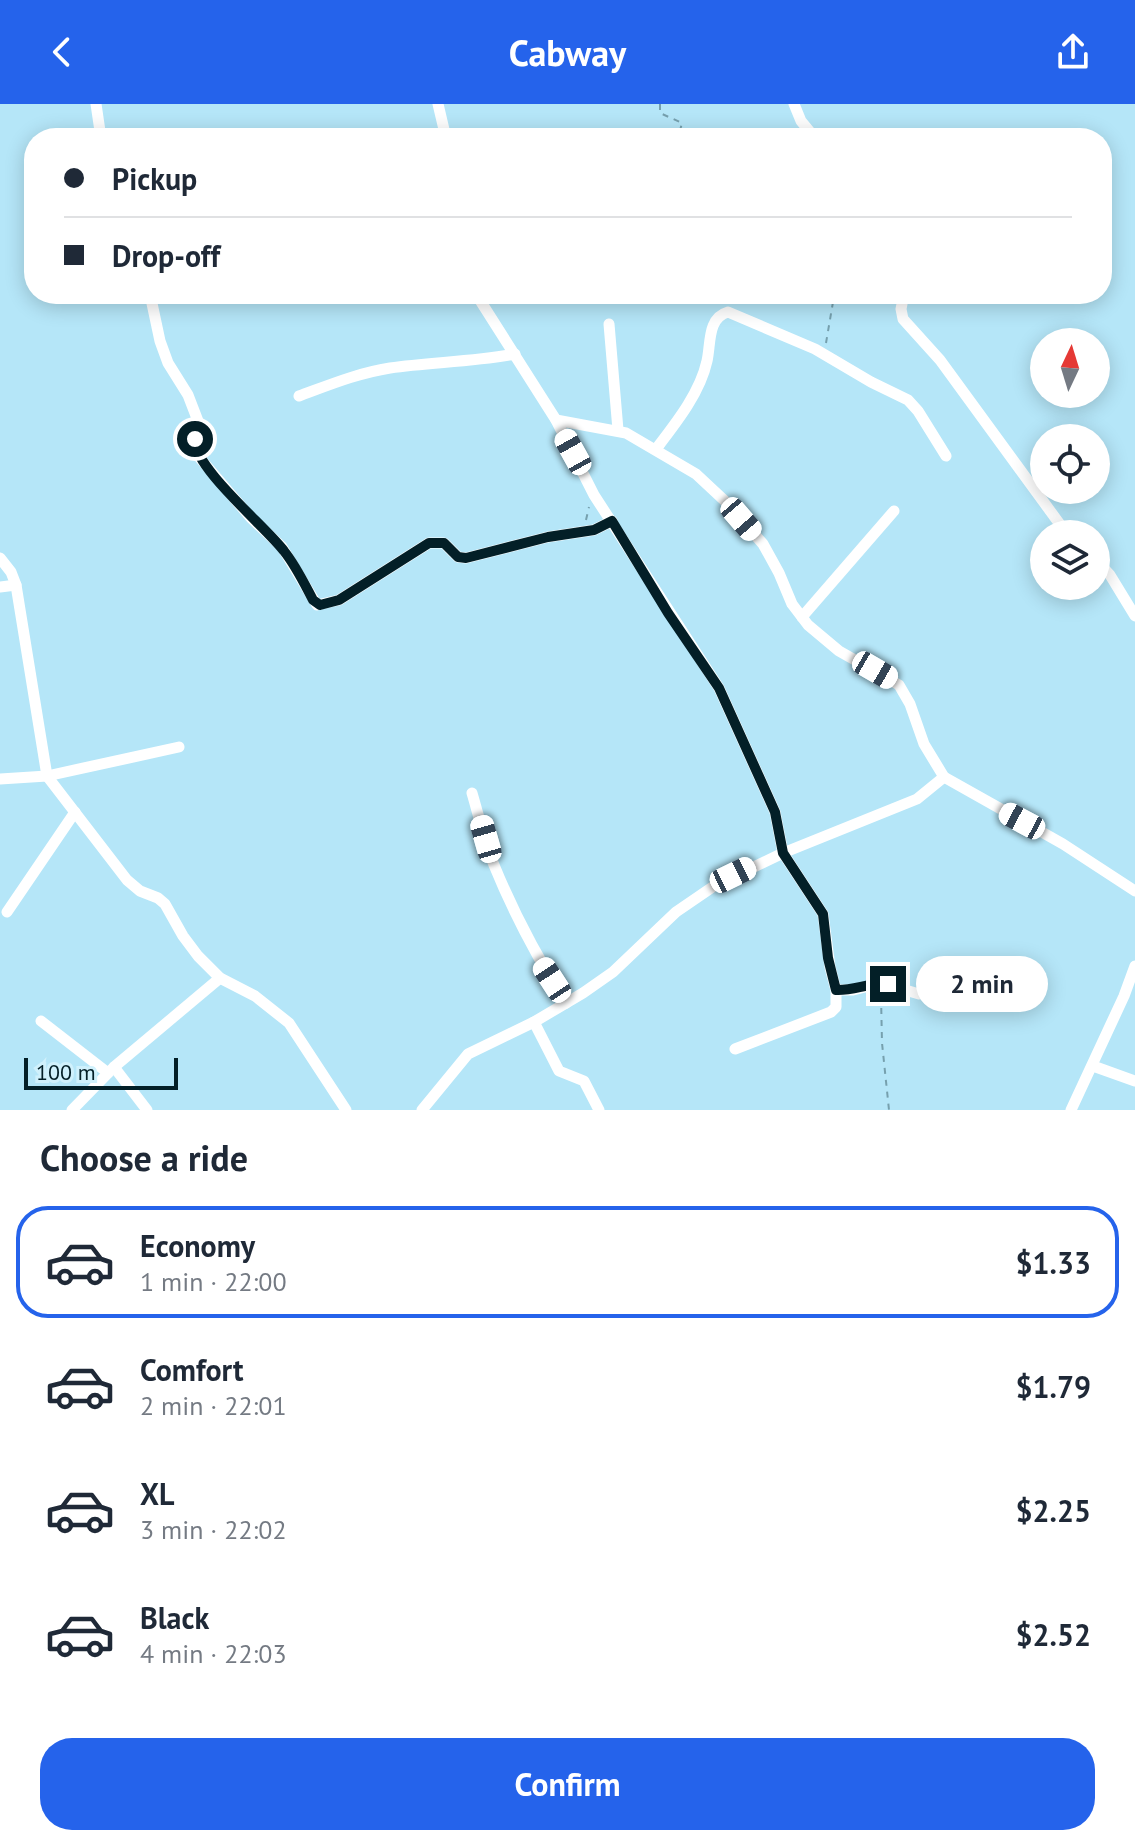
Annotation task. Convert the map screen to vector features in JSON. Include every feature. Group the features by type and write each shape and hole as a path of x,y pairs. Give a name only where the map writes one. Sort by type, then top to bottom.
{"street":[{"path":"96,104 100,128"},
{"path":"438,104 444,128"},
{"path":"794,104 807,128"},
{"path":"152,304 168,363 188,395 198,421 194,445 199,457 251,518 282,547 317,605 339,600 429,543 444,543 458,557 466,558 522,542 594,530 612,521"},
{"path":"482,304 556,420 594,495 719,688 775,812 783,853 823,914 836,1007 831,1012 735,1049"},
{"path":"902,304 903,319 940,360 1057,520"},
{"path":"656,449 700,380 708,359 712,329 722,314 732,313 823,355 908,400 946,456"},
{"path":"609,324 618,430"},
{"path":"299,396 351,377 389,368 483,360 515,354"},
{"path":"556,420 618,430 656,449 702,479 754,534 773,562 792,604 817,634 839,651 899,685 906,695 924,744 944,777 1063,844 1135,891"},
{"path":"802,617 894,511"},
{"path":"0,558 16,585 47,776 127,880 165,904 190,946 220,978 255,996 289,1023 346,1110"},
{"path":"1110,575 1135,616"},
{"path":"0,587 16,585"},
{"path":"0,779 47,776 179,747"},
{"path":"422,1110 468,1054 534,1022 613,972 676,912 695,899 733,875 917,799 944,777"},
{"path":"472,793 493,862 520,923 537,958 566,1003"},
{"path":"7,912 75,812"},
{"path":"1071,1110 1135,966"},
{"path":"72,1110 111,1070 220,978"},
{"path":"836,990 853,990 881,983 919,994"},
{"path":"41,1021 111,1070 147,1110"},
{"path":"534,1022 559,1071 584,1081 599,1110"},
{"path":"1093,1066 1135,1081"}],"path":[{"path":"660,104 660,113 682,123 681,128"},
{"path":"823,355 833,304"},
{"path":"571,533 585,524 594,495"},
{"path":"881,983 882,1043 889,1110"}],"route":[{"path":"195,439 199,457 251,518 282,547 317,605 339,600 429,543 440,541 458,557 466,558 522,542 594,530 612,521 668,613 719,688 775,812 783,853 823,914 828,958 836,990 888,984"}]}
